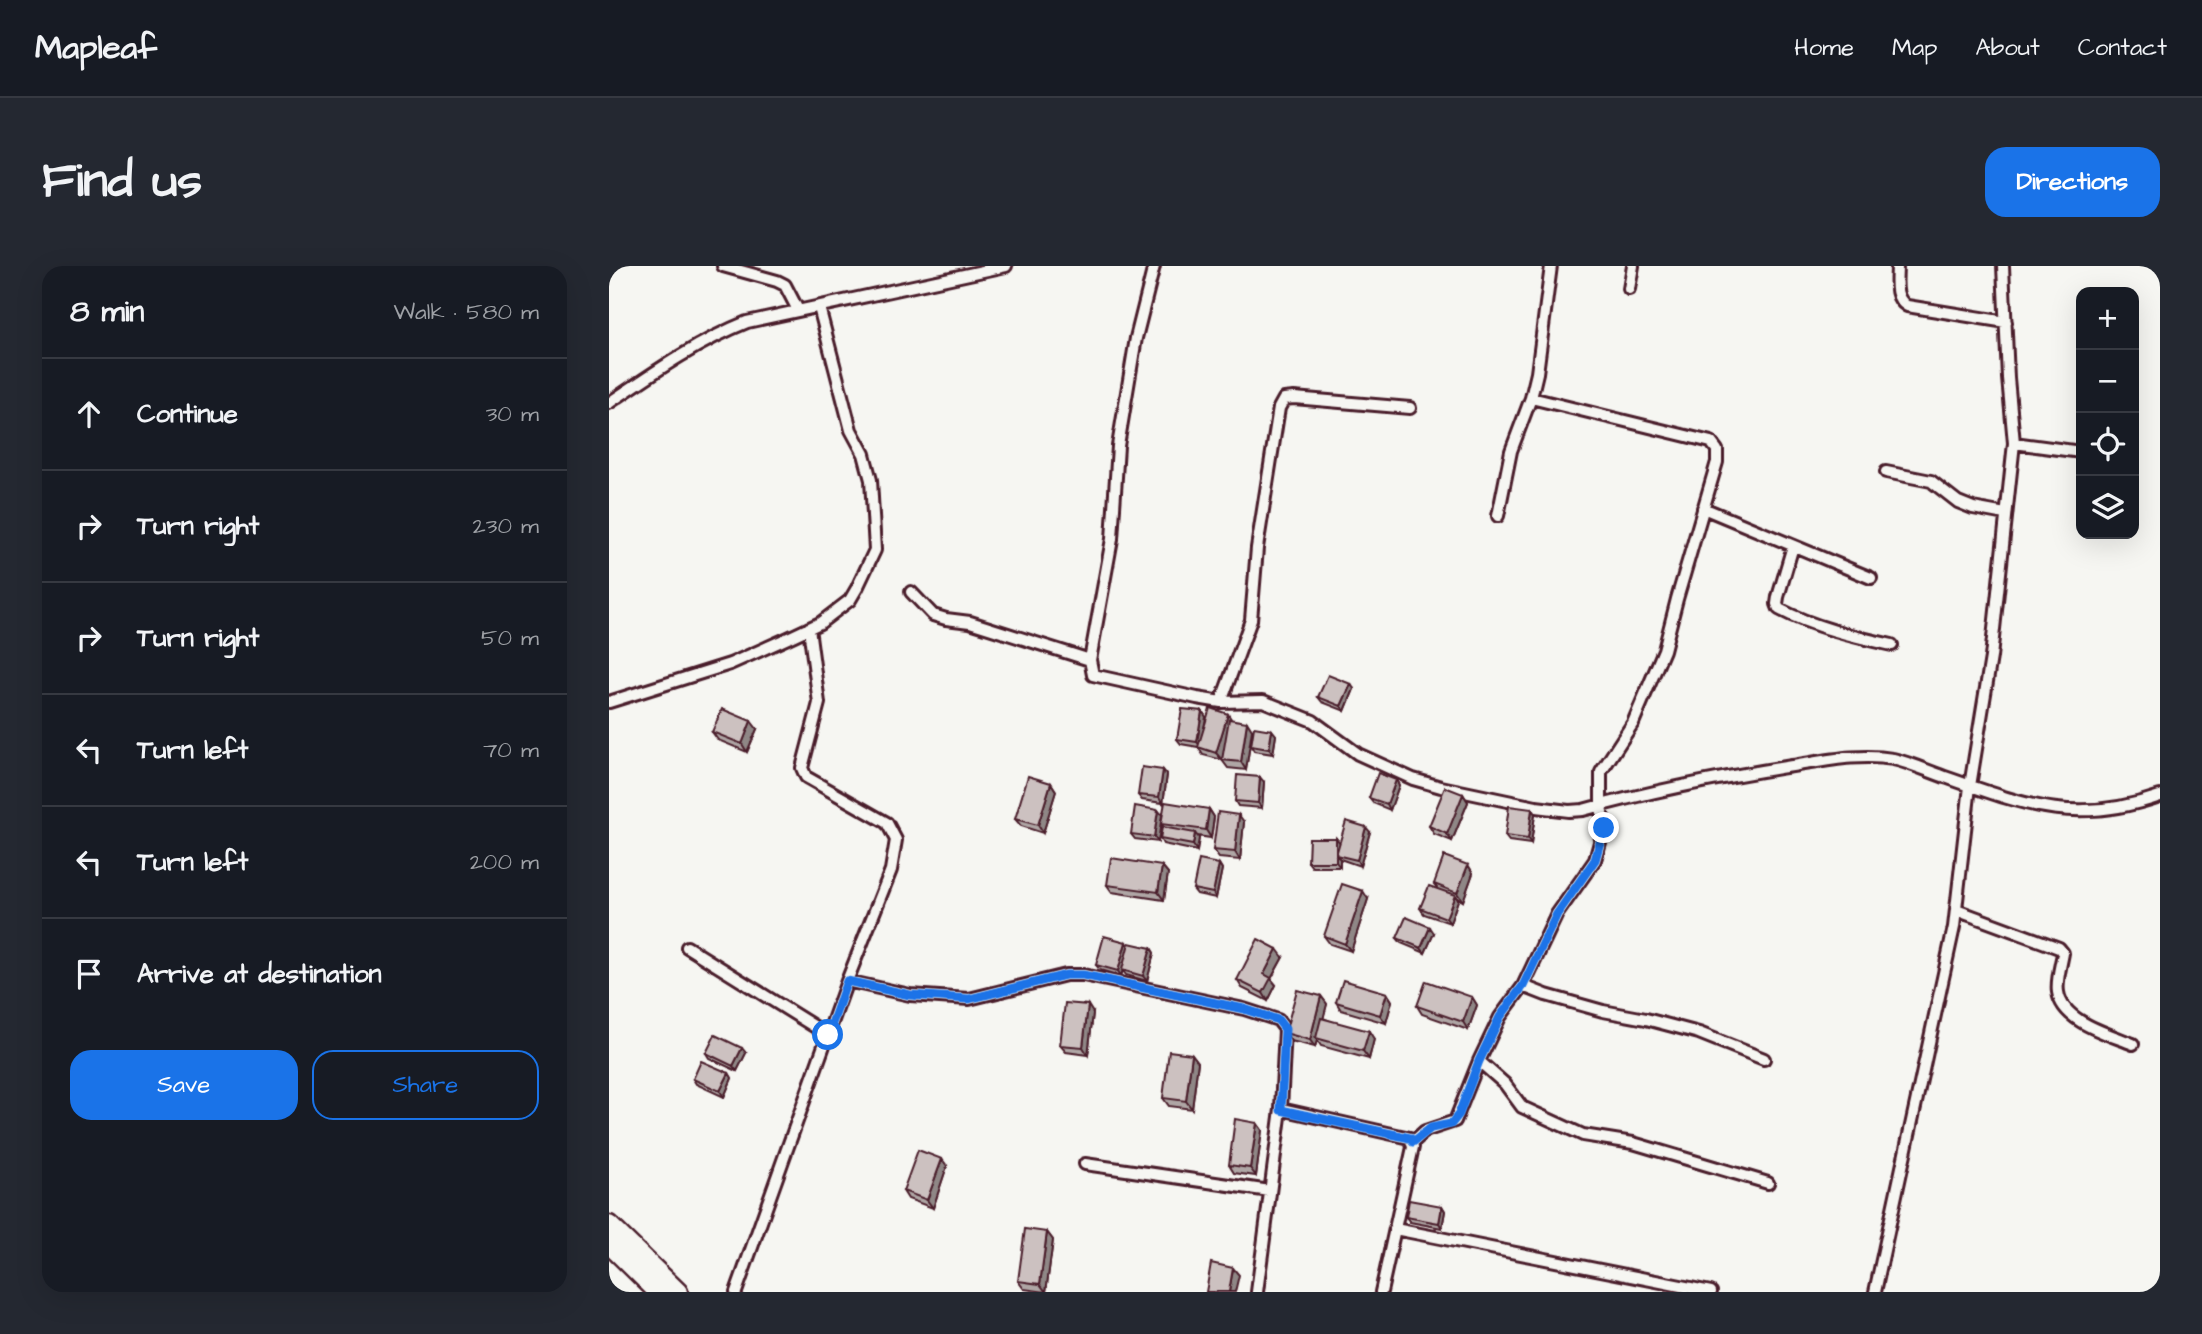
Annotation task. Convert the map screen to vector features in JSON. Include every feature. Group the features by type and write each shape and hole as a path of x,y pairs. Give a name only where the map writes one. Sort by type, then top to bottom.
{"main road":[{"path":"609,1226 678,1292"},
{"path":"609,1244 657,1292"}],"street":[{"path":"723,266 785,285 798,310"},
{"path":"609,403 673,360 723,331 747,321 1006,266"},
{"path":"1154,266 1136,338 1118,446 1112,539 1090,660 1093,675 1221,702 1263,701 1313,721 1358,754 1413,779 1536,807 1569,811 1731,776 1853,757 1893,759 2023,803 2062,811 2097,811 2137,804 2160,796"},
{"path":"1499,516 1511,451 1531,398 1539,360 1551,266"},
{"path":"1629,289 1633,266"},
{"path":"1897,266 1897,295 1901,303 2006,323"},
{"path":"1875,1292 1956,910 1970,786 1991,657 2014,443 2003,266"},
{"path":"609,702 730,664 809,628 850,600 875,550 871,480 864,454 851,430 819,307"},
{"path":"1413,1142 1425,1131 1455,1121 1500,1017 1523,986 1557,914 1595,860 1604,828 1601,772 1633,723 1664,650 1717,462 1717,450 1711,442 1531,398"},
{"path":"1221,702 1251,621 1257,548 1279,408 1284,399 1410,408"},
{"path":"2014,443 2076,451"},
{"path":"1886,472 1931,481 1966,505 2005,514"},
{"path":"1703,508 1871,578"},
{"path":"1793,546 1778,597 1779,609 1865,639 1892,645"},
{"path":"911,592 933,615 970,622 1090,660"},
{"path":"736,1292 847,981 891,870 896,840 887,823 806,777 804,773 802,768 819,704 809,628"},
{"path":"1956,910 2059,948 2063,953 2057,990 2066,1011 2076,1019 2133,1044"},
{"path":"687,947 828,1035"},
{"path":"847,981 910,995 969,999 1066,975 1083,975 1244,1009 1278,1020 1285,1029 1281,1110 1257,1292"},
{"path":"1523,986 1603,1011 1699,1033 1764,1059"},
{"path":"1479,1061 1505,1084 1522,1107 1583,1135 1633,1143 1768,1183"},
{"path":"1281,1110 1410,1138 1413,1142 1381,1292"},
{"path":"1086,1164 1270,1191"},
{"path":"1395,1229 1711,1292"}],"building":[{"path":"1328,675 1351,684 1341,706 1318,697"},
{"path":"1210,708 1228,714 1216,753 1198,747"},
{"path":"722,709 751,721 742,744 712,732"},
{"path":"1182,709 1202,711 1197,742 1177,739"},
{"path":"1229,719 1247,722 1241,762 1222,760"},
{"path":"1254,727 1272,730 1269,749 1251,746"},
{"path":"1142,767 1163,770 1159,797 1138,795"},
{"path":"1378,773 1396,780 1387,804 1369,798"},
{"path":"1237,775 1260,777 1258,803 1235,801"},
{"path":"1028,776 1051,783 1038,825 1015,819"},
{"path":"1445,787 1463,794 1447,834 1429,826"},
{"path":"1165,802 1209,809 1206,830 1161,824"},
{"path":"1135,806 1158,810 1154,837 1131,834"},
{"path":"1509,806 1532,809 1528,839 1505,836"},
{"path":"1218,812 1239,815 1235,852 1213,850"},
{"path":"1346,821 1366,827 1357,860 1336,855"},
{"path":"1162,827 1195,833 1193,845 1160,839"},
{"path":"1309,838 1336,838 1336,862 1308,862"},
{"path":"1444,856 1468,865 1457,893 1434,884"},
{"path":"1111,858 1162,866 1158,892 1107,885"},
{"path":"1199,860 1219,864 1213,893 1193,889"},
{"path":"1342,884 1363,891 1345,944 1324,936"},
{"path":"1429,886 1455,895 1446,918 1420,908"},
{"path":"1406,917 1430,927 1421,948 1397,938"},
{"path":"1104,936 1126,942 1118,971 1096,965"},
{"path":"1258,939 1277,949 1264,974 1271,978 1263,993 1237,980"},
{"path":"1129,943 1151,948 1143,976 1122,970"},
{"path":"1343,980 1387,993 1380,1015 1336,1002"},
{"path":"1426,981 1472,997 1463,1022 1417,1006"},
{"path":"1297,990 1321,996 1310,1040 1285,1033"},
{"path":"1065,1003 1088,1005 1083,1047 1060,1045"},
{"path":"1321,1018 1369,1031 1363,1051 1316,1038"},
{"path":"715,1035 742,1048 733,1066 706,1053"},
{"path":"1169,1051 1192,1054 1186,1101 1163,1098"},
{"path":"701,1061 729,1073 720,1091 693,1079"},
{"path":"1235,1119 1257,1123 1250,1168 1229,1165"},
{"path":"918,1150 942,1159 927,1200 903,1191"},
{"path":"1409,1200 1442,1206 1439,1223 1406,1217"},
{"path":"1025,1229 1047,1232 1040,1284 1018,1281"},
{"path":"1211,1263 1233,1268 1229,1292 1206,1292"}],"route":[{"path":"828,1035 847,981 910,995 969,999 1066,975 1083,975 1244,1009 1278,1020 1285,1029 1281,1110 1410,1138 1413,1142 1425,1131 1455,1121 1500,1017 1523,986 1557,914 1595,860 1604,828"}]}
